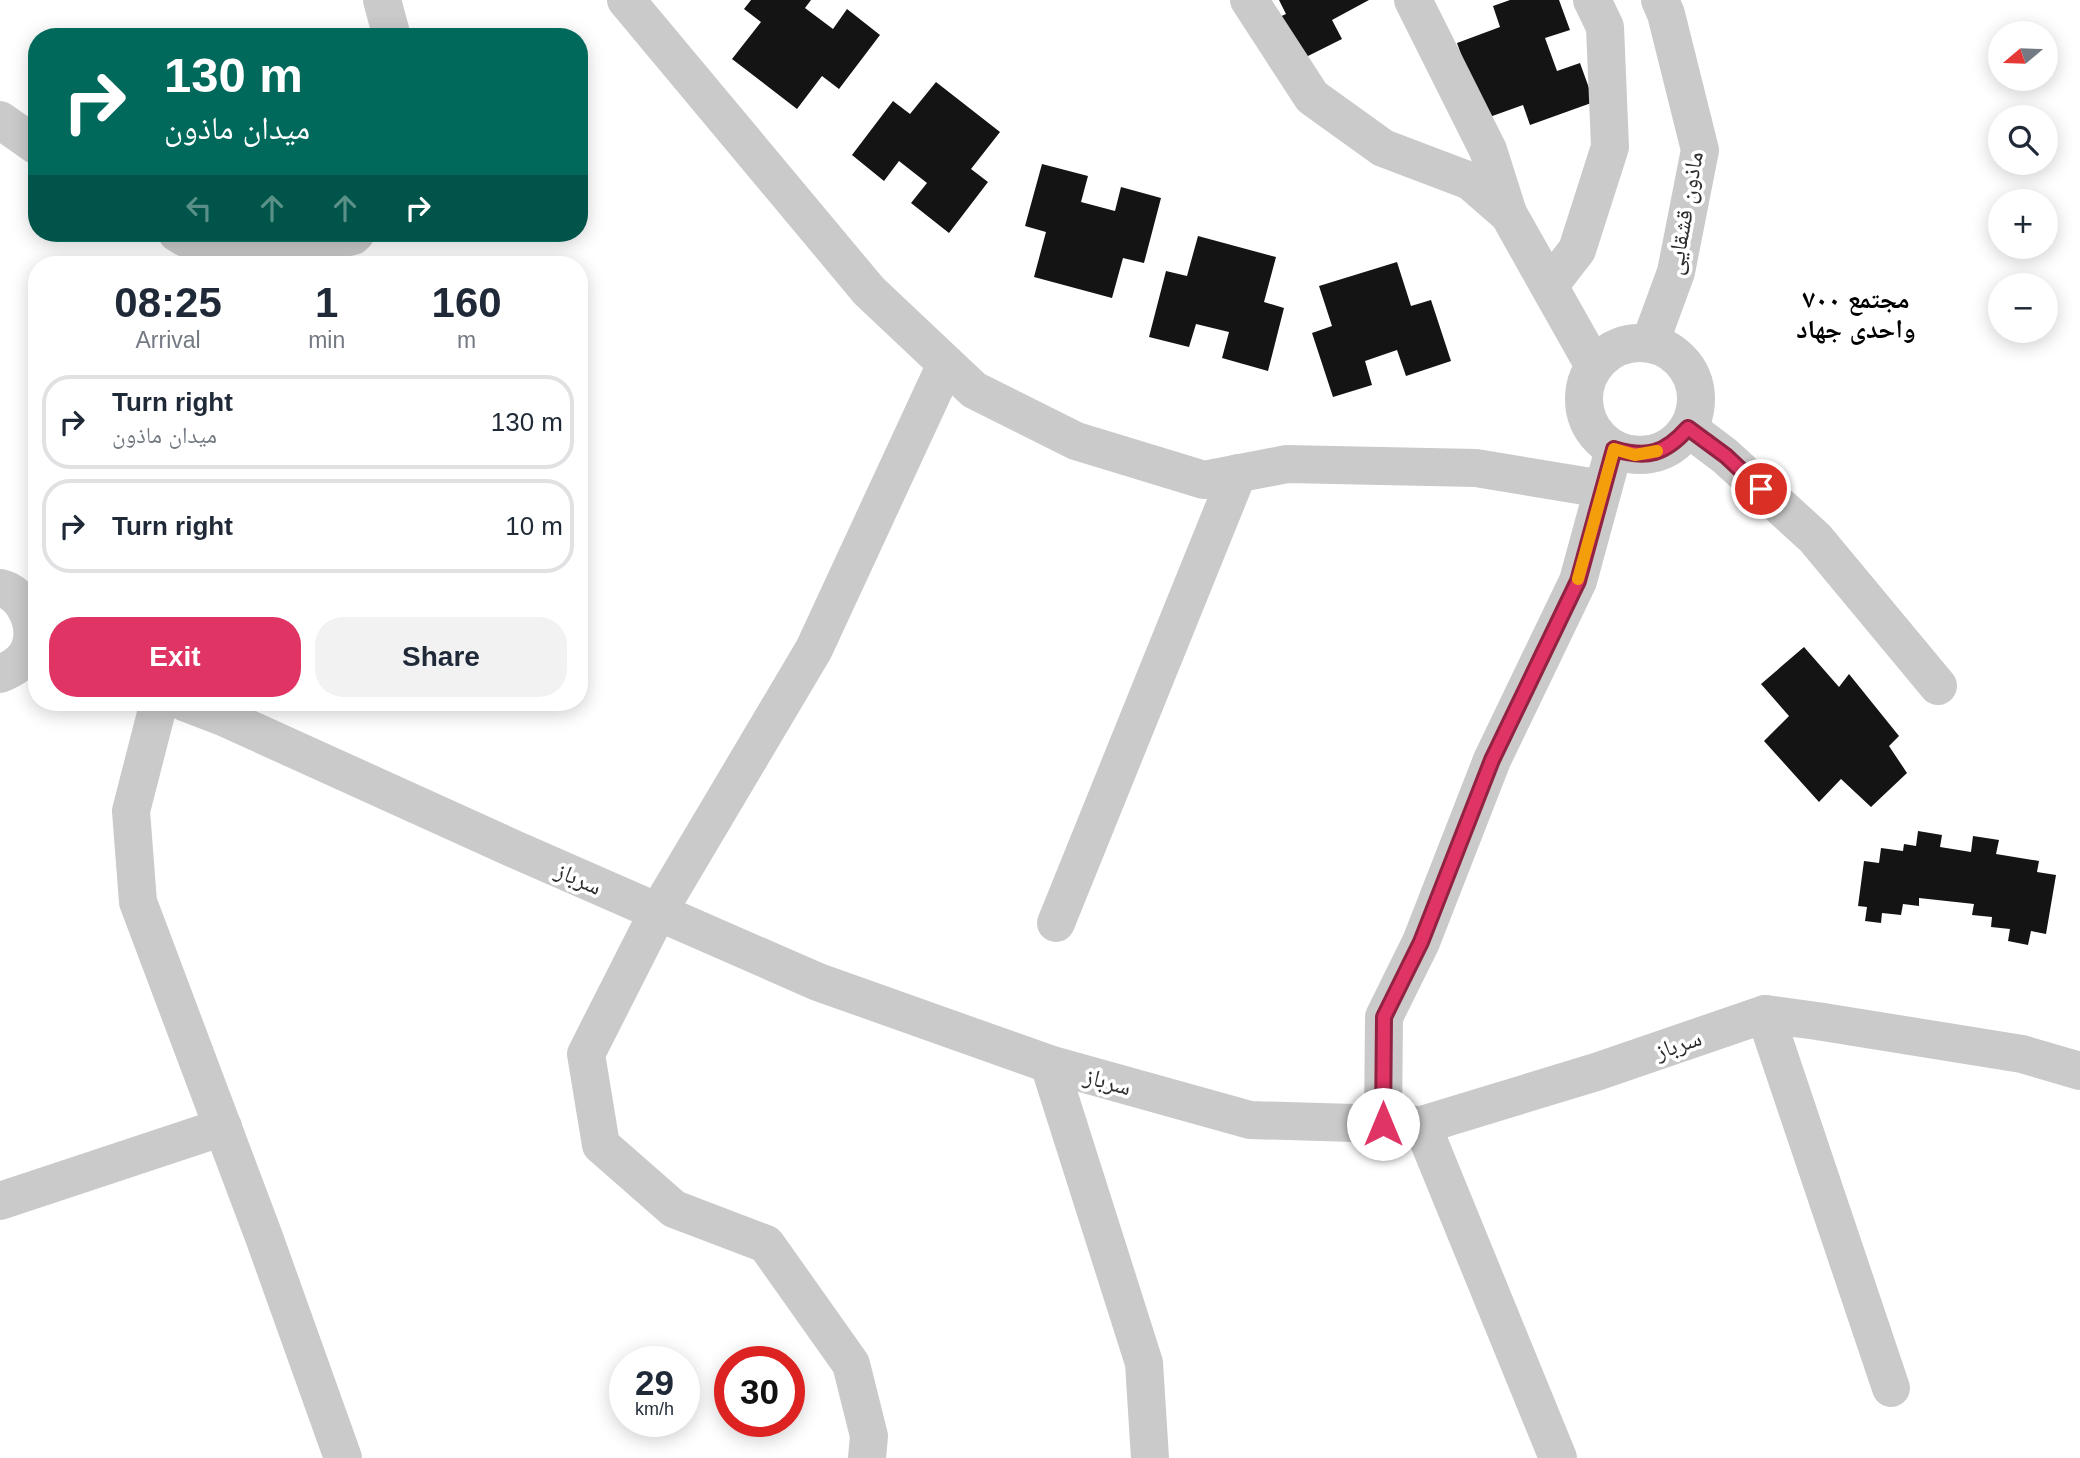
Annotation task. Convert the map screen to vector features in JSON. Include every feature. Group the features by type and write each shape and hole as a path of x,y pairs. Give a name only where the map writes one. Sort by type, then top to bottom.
{"street":[{"path":"382,0 390,28"},
{"path":"626,0 869,291 974,390 1076,441 1204,480 1287,464 1476,468 1604,489"},
{"path":"1249,0 1312,97 1383,148 1470,181 1508,215"},
{"path":"1413,0 1488,149 1508,215 1594,366"},
{"path":"1550,285 1577,250 1610,147 1605,27 1592,0"},
{"name":"ماذون قشقایی","path":"1650,343 1676,272 1700,150 1667,14 1660,0"},
{"path":"0,120 28,140"},
{"path":"207,242 267,256 326,242"},
{"path":"1630,343 1650,343 1673,353 1686,367 1696,392 1694,412 1688,428 1675,442 1654,453 1635,455 1614,449 1599,437 1588,421 1584,390 1594,366 1608,352 1630,343"},
{"path":"867,1458 869,1436 851,1364 766,1244 674,1209 601,1145 586,1054 658,912 814,649 946,364"},
{"path":"1688,428 1726,456 1815,538 1938,685"},
{"path":"1383,1124 1384,1017 1421,942 1492,760 1578,581 1614,449"},
{"path":"1056,923 1238,473"},
{"path":"0,588 6,589 24,605 28,614"},
{"path":"0,674 14,668 28,651"},
{"path":"157,711 131,810 138,902 343,1458"},
{"name":"سرباز","path":"207,711 818,982 1049,1064 1250,1120 1422,1125 1596,1072 1765,1014 2022,1054 2080,1070"},
{"path":"1765,1014 1891,1388"},
{"path":"1049,1064 1144,1363 1150,1458"},
{"path":"1422,1125 1558,1458"},
{"path":"0,1201 223,1127"}],"building":[{"path":"751,0 811,0 805,8 833,29 847,9 880,35 839,89 822,76 797,109 732,59 761,22 744,9"},
{"path":"1279,0 1369,0 1332,20 1342,39 1284,68 1262,25 1286,14"},
{"path":"1510,0 1559,0 1570,30 1545,38 1557,71 1580,63 1594,102 1530,125 1523,105 1484,119 1457,43 1500,27 1493,6"},
{"path":"936,82 1000,132 971,169 988,182 949,233 911,203 927,183 899,161 884,181 852,155 893,101 910,114"},
{"path":"1042,164 1088,176 1081,202 1115,211 1121,187 1161,198 1144,263 1123,258 1112,298 1034,277 1046,232 1025,226"},
{"path":"1198,236 1276,257 1264,302 1284,308 1268,371 1222,358 1229,332 1196,324 1189,347 1149,337 1166,271 1187,276"},
{"path":"1397,262 1411,306 1431,300 1451,361 1406,376 1397,350 1365,361 1372,385 1333,397 1312,333 1332,326 1319,286"},
{"path":"1804,647 1839,687 1849,674 1899,736 1889,746 1907,773 1871,807 1841,779 1819,802 1764,741 1789,716 1761,684"},
{"path":"1918,831 1942,835 1940,847 1971,852 1973,836 1999,840 1996,854 2039,861 2037,872 2056,875 2046,934 2031,931 2028,945 2008,941 2010,929 1991,927 1992,917 1972,915 1974,904 1919,898 1919,906 1903,904 1901,915 1882,913 1881,923 1865,921 1867,907 1858,906 1864,861 1879,863 1881,848 1903,851 1904,844 1916,846"}],"slow traffic":[{"path":"1578,579 1614,449 1635,455 1657,451"}],"district":[{"name":"مجتمع ۷۰۰ واحدی جهاد","path":"1856,314"}],"route":[{"path":"1383,1124 1384,1017 1421,942 1492,760 1578,581 1614,449 1635,455 1654,453 1675,442 1688,428 1726,456 1761,489"}]}
